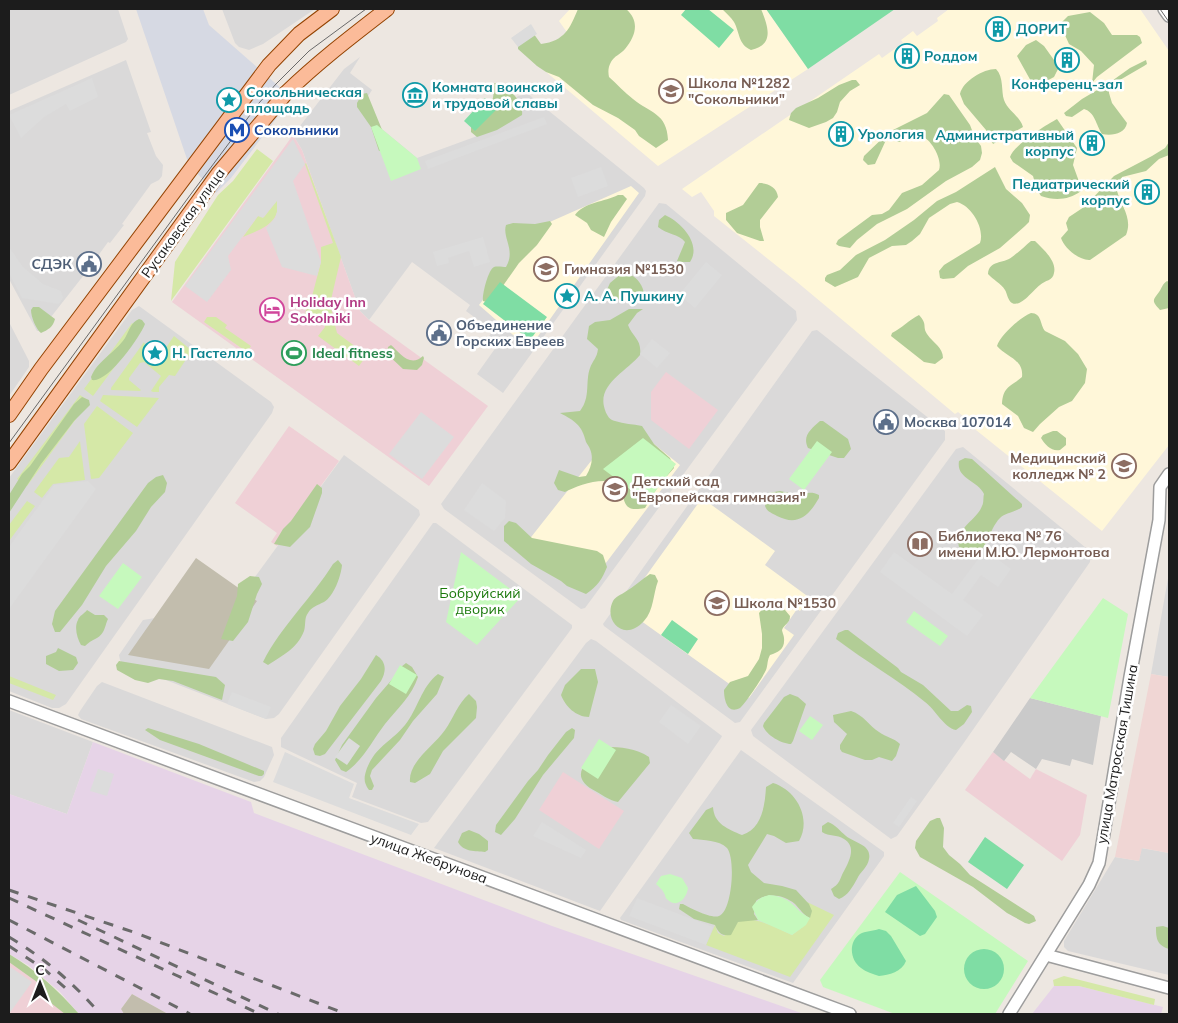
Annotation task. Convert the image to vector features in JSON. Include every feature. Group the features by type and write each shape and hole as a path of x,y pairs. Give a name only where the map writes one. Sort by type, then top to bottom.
{"main road":[{"name":"Русаковская улица","path":"9,415 41,369 269,64 299,34 332,9"},
{"name":"Русаковская улица","path":"9,463 218,174 286,93 319,62 387,9"}],"street":[{"path":"1164,9 1169,16"},
{"name":"улица Матросская Тишина","path":"1009,1014 1089,885 1099,863 1128,687 1159,520 1160,487 1169,474"},
{"name":"улица Жебрунова","path":"9,701 850,1014"},
{"path":"1046,955 1169,988"}],"shaded area":[{"path":"9,9 118,9 128,39 126,42 9,95"},
{"name":"Сокольническая площадь","path":"136,9 203,9 209,25 292,98 231,178 216,193 189,165"},
{"path":"222,9 315,9 263,44 249,50 239,47 235,43"},
{"name":"Школа №1282 \"Сокольники\"","path":"570,9 766,9 808,69 658,166 545,71 571,38 559,21"},
{"path":"949,9 1140,9 1169,51 1169,445 1102,531 966,422 968,420 958,412 955,414 797,282 714,216 714,211 701,192 692,197 682,189 879,54 882,58 903,43 901,40 913,31 917,36 938,21 937,18"},
{"path":"531,24 537,34 518,47 511,38"},
{"path":"360,57 350,73 372,90 363,104 377,125 417,158 480,135 518,96 528,94 646,191 645,196 503,393 477,374 499,343 489,336 493,331 466,311 470,305 412,262 369,320 360,311 302,150 293,135 344,69"},
{"path":"126,60 151,132 147,133 156,156 163,165 162,176 151,184 122,224 124,225 110,243 108,242 95,260 99,263 91,274 87,271 40,331 37,331 9,279 9,111"},
{"path":"92,78 98,97 70,111 66,104 44,117 21,138 9,115"},
{"path":"544,117 547,124 428,169 425,161"},
{"name":"Holiday Inn Sokolniki","path":"293,135 302,150 360,311 369,320 488,406 429,486 172,302"},
{"path":"293,139 305,164 293,181 321,262 317,276 282,267 266,228 275,218 277,201 263,218 258,216 228,256 231,270 207,302 185,286"},
{"path":"601,167 608,186 578,197 571,178"},
{"name":"Гимназия №1530","path":"631,186 639,193 529,349 479,305 513,260 509,240"},
{"path":"659,203 666,204 796,311 797,320 585,608 581,609 444,509 441,504"},
{"path":"483,237 490,262 474,267 469,251 448,258 449,263 437,266 433,252"},
{"path":"9,247 23,267 43,284 61,291 63,298 59,304 22,298 9,273"},
{"path":"706,262 722,275 695,308 679,295"},
{"path":"139,306 271,402 274,407 272,413 66,704 59,708 52,708 9,691 9,478 132,310"},
{"path":"9,322 29,361 29,367 9,396"},
{"path":"817,330 945,431 945,440 740,722 735,723 603,624 812,331"},
{"path":"652,339 670,353 657,368 640,354"},
{"path":"666,372 718,410 689,449 651,420 651,392"},
{"path":"421,412 454,437 422,479 389,454"},
{"path":"289,426 339,461 277,546 271,542 277,533 235,503"},
{"name":"Детский сад \"Европейская гимназия\"","path":"639,432 680,465 590,584 528,541 610,437"},
{"path":"963,447 1091,552 1090,562 897,836 891,839 753,736 751,730 956,449"},
{"path":"344,455 419,510 420,515 279,714 274,718 266,719 122,663 119,655 143,620 257,601 244,592"},
{"path":"88,481 96,489 9,609 9,547 54,485"},
{"path":"482,483 506,501 505,518 494,531 464,510"},
{"name":"Школа №1530","path":"702,498 775,551 765,565 810,598 800,611 797,609 784,628 794,635 749,698 623,608"},
{"path":"433,523 436,523 572,625 572,628 428,822 421,823 352,797 357,783 281,747 281,738"},
{"path":"985,550 1011,569 998,587 981,575 963,600 983,615 967,636 880,572 894,552 952,594"},
{"path":"196,558 257,601 209,669 128,655"},
{"path":"1169,573 1169,677 1151,674"},
{"path":"591,639 722,736 600,911 434,848 586,643"},
{"path":"1151,674 1169,677 1169,853 1142,848 1139,861 1115,857"},
{"path":"102,682 272,747 274,755 264,777 260,781 254,782 81,719 78,715 80,711 97,686"},
{"path":"232,692 271,707 266,719 227,704"},
{"path":"1030,698 1101,716 1093,765 1072,759 1070,766 1042,759 1036,769 1011,752 1004,761 993,752"},
{"path":"671,705 701,726 688,744 659,722"},
{"path":"9,710 93,742 67,814 9,794"},
{"path":"349,738 360,746 347,765 335,757"},
{"path":"93,742 251,802 254,813 552,926 804,1014 168,1014 132,994 121,1009 124,1014 79,1014 60,992 28,965 9,954 9,794 67,814"},
{"path":"741,750 884,852 884,856 793,983 621,920 620,918"},
{"path":"285,752 354,784 349,798 419,824 411,835 273,782"},
{"path":"993,752 1030,779 1036,769 1087,795 1080,835 1062,861 965,790"},
{"path":"98,769 114,774 107,796 90,791"},
{"path":"563,772 624,811 599,849 539,810"},
{"path":"911,797 917,801 899,827 893,823"},
{"path":"542,822 586,850 581,858 533,836"},
{"path":"1141,848 1169,853 1169,975 1068,951 1064,947 1064,941 1115,857 1139,861"},
{"path":"637,898 713,927 706,945 629,916"},
{"path":"9,954 79,1014 9,1014"},
{"path":"9,966 32,982 9,1014"},
{"path":"1054,986 1079,986 1163,1007 1161,1014 1032,1014"},
{"path":"132,994 168,1014 124,1014 121,1009"}],"green space":[{"path":"578,9 626,9 633,18 635,29 632,39 625,49 611,62 608,70 609,77 639,104 661,119 667,131 668,140 656,148 618,118 593,105 559,77 537,66 518,49 518,45 531,30 541,44 561,37 569,28"},
{"path":"686,9 708,9 734,30 719,48 681,15"},
{"path":"722,9 761,9 768,34 764,44 759,48 751,50 747,48 741,41 734,22"},
{"path":"766,9 895,9 808,69"},
{"path":"1090,12 1104,23 1112,35 1137,35 1142,43 1097,77 1092,83 1094,65 1081,51 1069,44 1060,24 1068,16"},
{"path":"1036,40 1044,46 1059,67 1054,77 1039,85 1032,83 1017,56 1026,45"},
{"path":"1146,60 1147,64 1113,84 1109,90 1112,103 1127,123 1124,130 1110,135 1102,134 1091,113 1084,109 1072,117 1066,116 1064,113 1082,99"},
{"path":"996,69 999,72 1004,100 1023,127 993,144 986,130 964,104 960,94 969,80 985,71"},
{"path":"852,80 856,80 860,85 850,91 840,102 833,118 809,128 789,120 791,113 796,108"},
{"path":"496,83 514,95 522,110 522,115 497,130 477,137 471,132 471,125 489,108 493,97 492,84"},
{"path":"367,93 385,137 382,150 379,151 371,127 357,107 362,94"},
{"path":"944,94 949,95 970,125 975,138 981,146 980,160 972,167 946,181 907,209 877,224 850,248 836,244 838,240 872,215 882,214 889,210 902,193 922,185 939,170 939,160 931,144 923,136 918,135 913,135 899,142 889,138 886,140 875,164 868,165 863,160 864,156 889,132 927,113"},
{"path":"485,98 497,109 475,131 464,121"},
{"path":"1057,119 1077,148 1073,165 1081,191 1067,198 1051,199 1041,196 1033,176 1013,162 1010,157 1024,141"},
{"path":"377,125 417,158 421,169 391,181 371,127"},
{"path":"1169,142 1169,155 1159,159 1146,171 1122,177 1117,191 1127,218 1128,229 1126,235 1090,260 1077,256 1069,250 1061,238 1068,230 1066,223 1069,217 1084,207 1114,176 1165,148"},
{"path":"257,149 273,161 171,301 175,262 218,195 233,181"},
{"path":"306,163 341,257 330,304 337,333 367,355 359,366 318,336 325,327 323,319 305,314 308,304 310,304 321,262 321,247 333,243"},
{"path":"995,167 1006,189 1022,203 1030,215 1029,222 1000,248 968,266 954,278 940,278 939,271 944,265 980,243 981,231 976,219 968,208 957,202 950,204 929,218 920,234 906,245 892,246 869,258 858,277 835,287 825,281 827,275 840,270 856,255 885,240 937,201 956,192"},
{"path":"759,183 771,186 776,191 778,197 760,220 764,241 737,233 726,220 726,213 743,205"},
{"path":"623,195 627,199 611,222 604,237 591,230 587,223 575,215 584,207"},
{"path":"277,200 278,208 273,220 263,228 243,237 258,216 264,217"},
{"path":"665,215 683,228 692,241 693,255 690,262 677,261 685,242 658,227 659,220"},
{"path":"550,221 552,224 537,245 519,263 498,293 486,302 483,301 486,283 492,269 494,267 506,267 509,261 506,225 513,223 535,224"},
{"path":"1031,241 1035,241 1051,260 1054,269 1053,276 1042,283 1023,301 1016,304 1012,303 1006,291 988,274 989,270 994,264 1012,257"},
{"path":"622,273 630,274 637,279 644,291 644,295 635,299 624,300 614,298 606,292 610,283"},
{"path":"1167,281 1169,282 1169,308 1160,310 1154,303 1154,299"},
{"path":"500,282 547,317 530,340 483,304"},
{"path":"33,307 39,307 55,319 46,331 41,333 37,329 31,310"},
{"path":"629,309 643,309 637,313 628,325 640,345 640,355 608,386 603,401 605,410 613,420 642,426 654,444 670,458 674,468 659,485 645,508 636,509 627,506 619,488 610,482 597,481 565,492 558,490 554,483 559,470 579,477 586,476 591,463 591,452 580,427 560,413 580,411 586,400 589,373 598,349 587,339 589,326 595,322 610,320"},
{"path":"1031,313 1039,317 1045,331 1065,341 1078,354 1087,369 1085,383 1072,401 1059,407 1033,432 1024,428 1018,416 1002,404 1006,390 1022,377 1022,371 1014,359 997,346 1011,327"},
{"path":"919,315 924,323 927,334 943,354 943,358 935,364 924,362 891,336 892,333"},
{"path":"207,317 216,317 227,325 225,328 251,346 247,352 204,322"},
{"path":"139,319 145,324 123,358 99,379 92,380 91,377 94,371 121,343 132,324"},
{"path":"132,323 142,330 93,396 84,389"},
{"path":"174,336 191,352 175,376 169,375 159,387 159,392 151,391 161,376 144,362 140,363 129,378 140,391 111,390 144,342 151,358 159,358"},
{"path":"391,345 410,360 423,356 422,365 417,370 403,369 387,354 388,347"},
{"path":"80,395 89,401 27,486 17,479"},
{"path":"103,395 159,398 137,427 100,401"},
{"path":"82,397 89,400 90,405 74,421 41,464 9,513 9,495 22,474 30,466 74,404"},
{"path":"97,406 133,433 99,478 91,479 84,424"},
{"path":"820,421 823,421 848,439 851,449 844,458 838,458 808,448 806,444 807,436"},
{"path":"1057,431 1066,438 1066,445 1060,450 1054,450 1049,447 1041,438 1043,435"},
{"path":"643,438 676,464 647,502 603,469"},
{"path":"80,441 85,480 53,484 42,498 34,492 59,458 69,457"},
{"path":"817,441 832,452 804,490 789,479"},
{"path":"965,458 972,459 1022,504 1020,509 1000,518 985,544 976,552 959,547 958,541 963,530 983,505 984,494 977,485 961,472 959,461"},
{"path":"163,475 167,483 165,492 151,507 136,531 106,566 82,605 60,632 55,632 52,624 55,611 148,483 156,477"},
{"path":"317,484 322,488 322,493 310,527 290,547 274,544 283,529 291,521"},
{"path":"780,491 793,494 813,493 819,495 819,498 811,510 801,518 796,520 784,519 767,510 765,506 768,493"},
{"path":"27,501 35,506 9,541 9,525"},
{"path":"509,521 516,523 532,538 597,551 603,555 607,567 597,585 586,594 567,586 531,564 504,541 504,526"},
{"name":"Бобруйский дворик","path":"461,552 521,597 477,645 446,622"},
{"path":"338,560 342,565 336,585 328,599 309,611 304,631 298,642 289,651 268,665 263,662 279,636"},
{"path":"123,563 142,577 118,609 99,596"},
{"path":"650,574 655,575 658,581 652,607 647,617 637,627 629,630 617,627 611,616 613,601"},
{"path":"250,576 259,577 262,584 248,622 233,641 221,639 237,596 238,584"},
{"path":"1103,598 1128,614 1108,718 1030,698"},
{"path":"772,602 785,610 790,616 789,621 782,630 784,645 779,651 770,655 767,668 754,690 740,708 736,710 729,708 724,690 730,682 748,676 759,659 762,648 762,634 759,613 766,605"},
{"path":"87,610 95,615 104,615 108,619 104,631 85,646 81,645 76,632 76,626"},
{"path":"914,611 948,636 940,646 906,622"},
{"path":"672,620 698,639 688,654 661,635"},
{"path":"848,630 901,672 923,685 951,711 958,711 967,705 971,706 972,712 964,724 956,730 952,729 929,705 836,639 838,633"},
{"path":"58,648 76,657 78,663 73,670 59,671 46,664 46,656 56,652"},
{"path":"376,655 384,663 384,673 381,681 325,754 315,755 313,749 315,744 326,731 340,706 361,679"},
{"path":"119,661 216,677 225,685 222,700 173,681 159,679 148,683 135,680 117,670 116,665"},
{"path":"406,663 412,667 418,677 412,690 358,761 346,772 341,770 335,760 342,745 376,698"},
{"path":"400,665 417,675 406,694 389,684"},
{"path":"581,669 595,669 598,682 589,717 584,717 572,710 565,703 561,695 565,685"},
{"path":"438,674 444,677 437,694 413,721 400,740 372,770 370,776 374,786 372,790 369,790 365,777 367,768 375,754 405,725 428,685"},
{"path":"9,676 56,695 53,700 9,683"},
{"path":"469,694 476,701 476,718 443,751 430,774 415,783 410,782 410,775 417,761 445,730 459,706"},
{"path":"790,694 798,697 806,704 791,744 783,742 767,733 763,726 784,697"},
{"path":"851,711 859,715 875,730 900,744 892,761 879,757 865,760 842,752 840,745 847,734 834,722 833,715"},
{"path":"810,716 823,725 812,740 799,731"},
{"path":"148,728 199,744 264,771 264,774 259,776 160,740 145,730"},
{"path":"572,728 575,730 574,738 543,775 515,819 501,835 495,832 496,825 528,781 566,732"},
{"path":"599,739 616,750 598,779 581,768"},
{"path":"605,747 628,749 649,757 650,763 618,802 607,798 588,786 581,774 586,763"},
{"path":"773,783 789,792 800,806 803,814 803,832 799,841 786,843 767,834 748,865 751,872 764,883 796,890 809,904 812,911 810,918 786,898 766,896 756,901 754,914 758,920 738,922 731,935 723,935 715,925 694,919 679,909 680,904 683,904 706,915 719,916 727,905 730,896 732,873 730,854 727,848 715,842 693,839 689,833 706,810 713,807 716,818 723,825 742,835 749,832 754,828 761,816 766,787"},
{"path":"940,818 944,828 943,847 949,855 970,875 1034,916 1036,921 1029,924 1025,923 1007,913 973,887 920,857 915,848 916,841 930,821"},
{"path":"828,822 836,826 846,836 865,847 869,854 867,865 858,876 852,888 845,896 839,899 834,896 831,889 837,885 850,859 851,850 848,842 844,839 822,832 822,826"},
{"path":"469,830 479,834 488,841 488,850 485,852 474,851 463,848 460,845 458,842 462,833"},
{"path":"985,837 1024,865 1007,889 968,862"},
{"path":"900,872 1028,961 995,1014 895,1014 823,987 820,980"},
{"path":"670,874 682,878 688,888 684,898 678,903 667,899 656,884 661,876"},
{"path":"916,886 935,911 937,917 925,934 920,936 885,912 897,895"},
{"path":"769,895 783,898 810,918 806,925 792,935 758,920 752,907 759,899"},
{"path":"807,902 834,915 790,977 706,945 715,925 718,933 724,936 734,924 744,920 766,923 792,935 805,925 810,917 810,908"},
{"path":"1163,926 1169,928 1169,949 1162,946 1157,938 1156,927"},
{"path":"879,929 886,931 891,936 906,961 902,968 891,974 879,976 867,972 857,965 853,956 852,946 856,937 860,934"},
{"path":"988,949 995,952 1001,958 1004,969 1003,977 995,986 988,989 980,989 973,986 965,977 964,965 967,958 976,950"},
{"path":"9,954 46,981 79,1014 65,1014 42,996 37,982 9,962"},
{"path":"1064,976 1155,999 1154,1005 1079,986 1054,986 1053,980"}],"tram line":[{"path":"9,443 259,103 309,51 366,9"},
{"path":"1160,9 1169,22"}],"railway":[{"path":"9,890 136,933 346,1014"},
{"path":"9,898 260,1014"},
{"path":"9,920 190,1014"},
{"path":"78,920 278,1014"},
{"path":"9,937 58,972 100,1014"},
{"path":"9,946 44,969 72,994"}],"place":[{"name":"ДОРИТ","path":"998,29"},
{"name":"Роддом","path":"907,56"},
{"name":"Конференц-зал","path":"1067,60"},
{"name":"Школа №1282 \"Сокольники\"","path":"671,91"},
{"name":"Комната воинской и трудовой славы","path":"415,95"},
{"name":"Сокольническая площадь","path":"229,100"},
{"name":"Сокольники","path":"237,130"},
{"name":"Урология","path":"841,134"},
{"name":"Административный корпус","path":"1092,143"},
{"name":"Педиатрический корпус","path":"1147,192"},
{"name":"СДЭК","path":"89,264"},
{"name":"Гимназия №1530","path":"546,269"},
{"name":"А. А. Пушкину","path":"567,296"},
{"name":"Holiday Inn Sokolniki","path":"272,310"},
{"name":"Объединение Горских Евреев","path":"439,333"},
{"name":"Н. Гастелло","path":"155,353"},
{"name":"Ideal fitness","path":"294,353"},
{"name":"Москва 107014","path":"886,422"},
{"name":"Медицинский колледж № 2","path":"1124,466"},
{"name":"Детский сад \"Европейская гимназия\"","path":"615,489"},
{"name":"Библиотека № 76 имени М.Ю. Лермонтова","path":"920,544"},
{"name":"Школа №1530","path":"717,603"}]}
